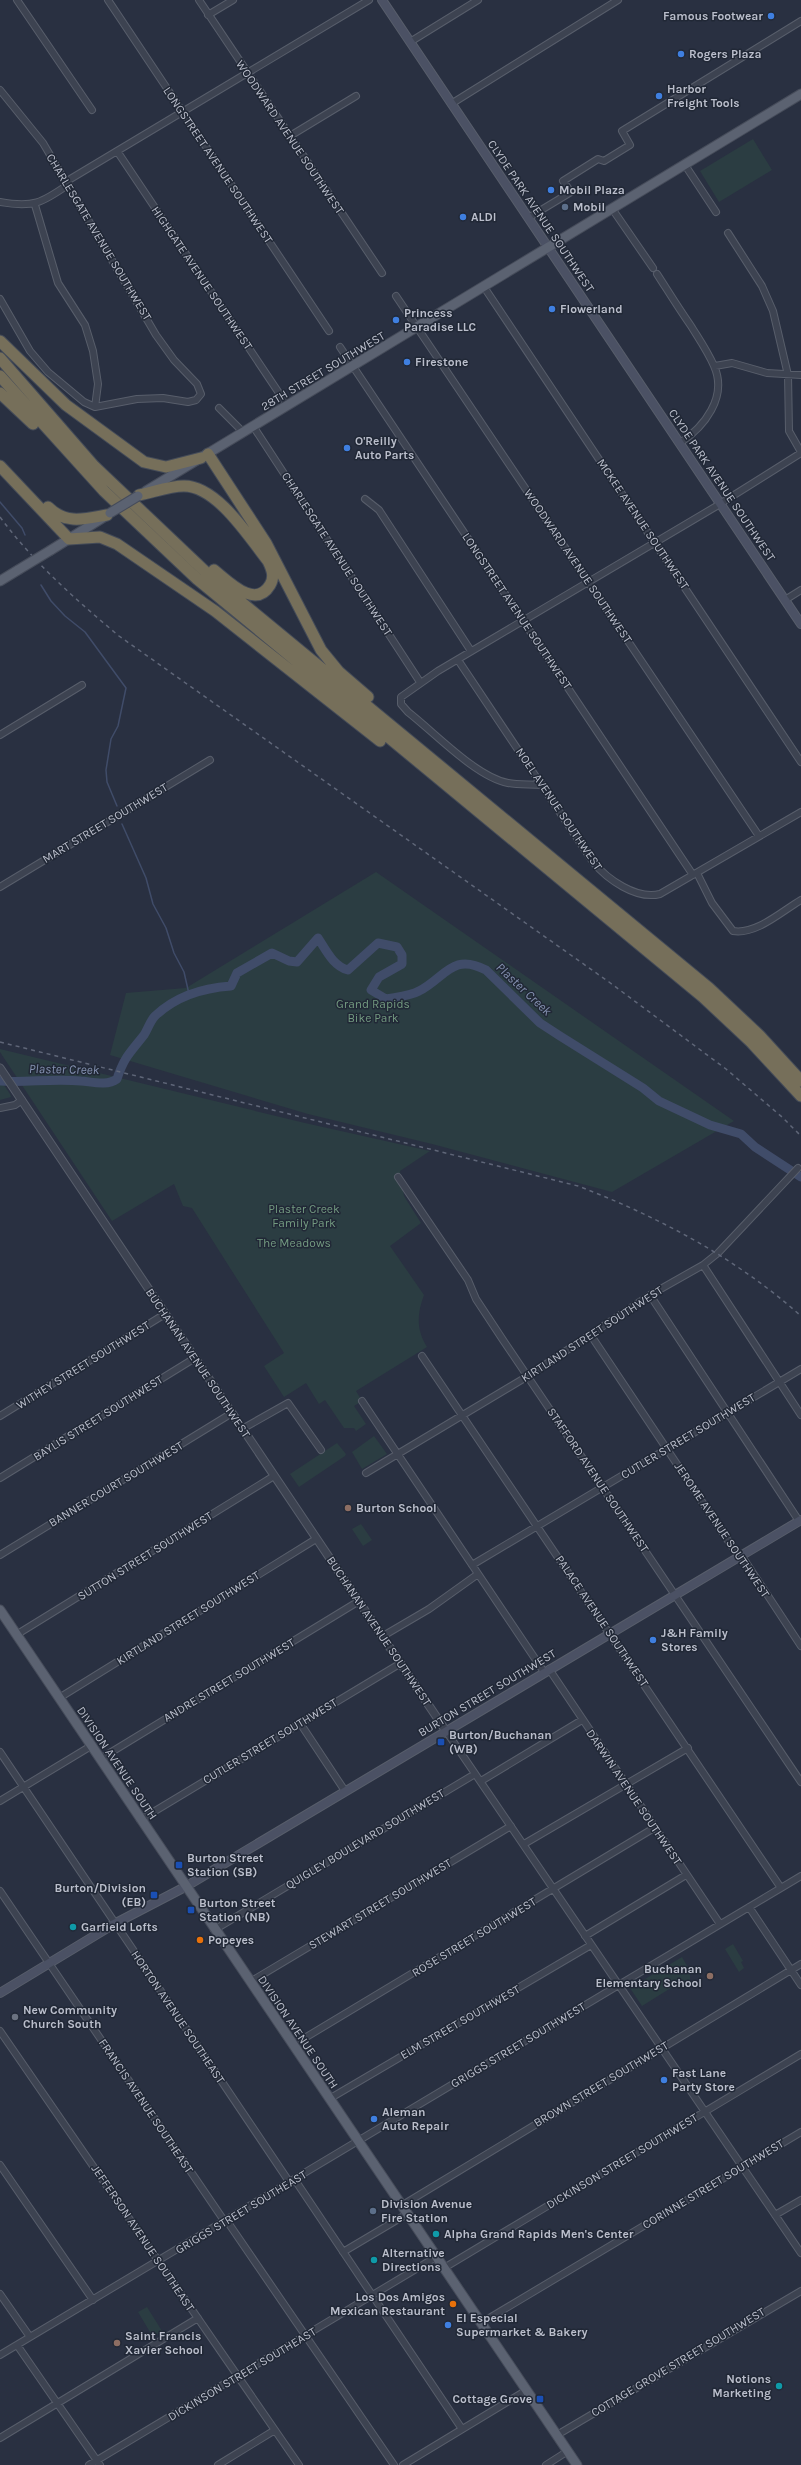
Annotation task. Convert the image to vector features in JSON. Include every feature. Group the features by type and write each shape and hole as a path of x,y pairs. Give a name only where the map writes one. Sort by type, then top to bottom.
{"highway":[{"path":"0,341 66,405 144,462 158,467 166,467 205,456 259,531 280,567 312,635 327,659 476,796"},
{"path":"0,358 73,444 154,525 256,615 708,988 764,1040 801,1081"},
{"path":"0,376 74,459 128,514 197,579 707,1001 751,1042 801,1096"},
{"path":"0,393 74,459"},
{"path":"0,457 60,516 78,520 109,514"},
{"path":"0,466 68,539 91,536 109,540 161,573 258,645 436,785 483,816"},
{"path":"139,496 184,486 200,488 211,494 268,561 272,572 271,583 262,593 252,595 245,593 154,525"}],"main road":[{"name":"CLYDE PARK AVENUE SOUTHWEST","path":"382,0 801,624"},
{"name":"28TH STREET SOUTHWEST","path":"0,581 287,405 549,249 801,94"},
{"name":"BURTON STREET SOUTHWEST","path":"0,1993 114,1924 185,1887 674,1594 800,1521"},
{"name":"DIVISION AVENUE SOUTH","path":"0,1610 214,1930 556,2435 578,2465"}],"street":[{"path":"18,0 92,110"},
{"name":"LONGSTREET AVENUE SOUTHWEST","path":"108,0 329,331"},
{"name":"WOODWARD AVENUE SOUTHWEST","path":"199,0 382,273"},
{"path":"208,15 232,0"},
{"path":"0,202 22,206 35,205 117,151 248,74 369,0"},
{"path":"410,42 478,0"},
{"path":"451,104 618,0"},
{"path":"528,218 571,192 563,180 598,159 604,161 630,145 622,131 801,21"},
{"name":"CHARLESGATE AVENUE SOUTHWEST","path":"0,90 30,124 68,183 156,335 174,360 197,384 201,394 193,401 163,398 137,399 95,407"},
{"path":"290,136 356,96"},
{"name":"HIGHGATE AVENUE SOUTHWEST","path":"117,151 287,405"},
{"path":"685,165 716,212"},
{"path":"0,299 30,351 48,372 84,402 95,407 98,384 93,350 85,326 58,283 35,205"},
{"path":"613,210 653,268"},
{"path":"542,785 508,783 494,779 479,770 408,712 401,700 407,691 420,682 720,504 801,453 789,431 788,375 773,311 762,286 728,234"},
{"path":"657,274 715,366 716,397 711,412 698,430 680,444"},
{"name":"MCKEE AVENUE SOUTHWEST","path":"484,287 801,762"},
{"name":"WOODWARD AVENUE SOUTHWEST","path":"396,296 419,327 759,836"},
{"name":"LONGSTREET AVENUE SOUTHWEST","path":"340,347 695,874 712,903 733,931 747,931 801,900"},
{"path":"715,366 726,363 738,364 767,373 801,375"},
{"path":"219,408 244,432"},
{"name":"CHARLESGATE AVENUE SOUTHWEST","path":"253,426 420,682"},
{"path":"365,498 379,510 471,651"},
{"path":"785,600 801,590"},
{"name":"NOEL AVENUE SOUTHWEST","path":"458,660 593,862 604,875 617,884 653,896 695,874 801,812"},
{"path":"0,735 82,685"},
{"name":"MART STREET SOUTHWEST","path":"0,887 210,760"},
{"name":"BUCHANAN AVENUE SOUTHWEST","path":"0,1068 316,1539 801,2253"},
{"path":"0,1108 15,1105 22,1100"},
{"name":"KIRTLAND STREET SOUTHWEST","path":"366,1473 528,1376 650,1295 703,1265 718,1253 798,1168"},
{"name":"STAFFORD AVENUE SOUTHWEST","path":"398,1177 468,1280 476,1299 801,1782"},
{"path":"703,1265 801,1415"},
{"path":"650,1295 727,1414 800,1521"},
{"name":"WITHEY STREET SOUTHWEST","path":"0,1416 165,1314"},
{"name":"JEROME AVENUE SOUTHWEST","path":"590,1334 666,1449 739,1556 744,1560 801,1646"},
{"name":"PALACE AVENUE SOUTHWEST","path":"422,1356 688,1748 781,1888"},
{"name":"BAYLIS STREET SOUTHWEST","path":"0,1478 195,1358"},
{"name":"CUTLER STREET SOUTHWEST","path":"472,1565 801,1369"},
{"name":"DARWIN AVENUE SOUTHWEST","path":"362,1401 478,1574 582,1720 720,1924"},
{"path":"242,1429 288,1403 321,1450"},
{"name":"BANNER COURT SOUTHWEST","path":"0,1555 232,1412"},
{"name":"SUTTON STREET SOUTHWEST","path":"16,1635 274,1476"},
{"name":"KIRTLAND STREET SOUTHWEST","path":"59,1698 316,1539"},
{"path":"383,1636 429,1609 478,1574"},
{"name":"ANDRE STREET SOUTHWEST","path":"100,1759 359,1601"},
{"name":"CUTLER STREET SOUTHWEST","path":"140,1820 401,1663"},
{"path":"480,1781 582,1720"},
{"path":"300,1723 345,1792"},
{"path":"0,1802 91,1746"},
{"path":"524,1844 688,1748"},
{"name":"HORTON AVENUE SOUTHEAST","path":"0,1752 114,1924 343,2252 462,2429"},
{"name":"QUIGLEY BOULEVARD SOUTHWEST","path":"214,1930 475,1774"},
{"name":"STEWART STREET SOUTHWEST","path":"250,1982 511,1826"},
{"name":"ROSE STREET SOUTHWEST","path":"293,2045 654,1828"},
{"path":"585,1936 686,1875"},
{"name":"GRIGGS STREET SOUTHWEST","path":"358,2142 801,1876"},
{"name":"FRANCIS AVENUE SOUTHEAST","path":"0,1891 394,2465"},
{"path":"748,1907 801,1985"},
{"name":"ELM STREET SOUTHWEST","path":"329,2099 591,1945"},
{"name":"BROWN STREET SOUTHWEST","path":"401,2206 801,1964"},
{"name":"JEFFERSON AVENUE SOUTHEAST","path":"0,2031 299,2465"},
{"name":"DICKINSON STREET SOUTHWEST","path":"444,2268 801,2054"},
{"name":"CORINNE STREET SOUTHWEST","path":"481,2323 801,2132"},
{"name":"GRIGGS STREET SOUTHEAST","path":"0,2355 358,2142"},
{"path":"0,2165 93,2300"},
{"path":"775,2215 801,2200"},
{"path":"343,2252 407,2214"},
{"name":"DICKINSON STREET SOUTHEAST","path":"89,2465 98,2463 238,2376 436,2257"},
{"name":"COTTAGE GROVE STREET SOUTHWEST","path":"556,2435 801,2291"},
{"path":"0,2294 30,2337"},
{"path":"0,2438 198,2318"},
{"path":"17,2345 98,2463"},
{"path":"403,2465 526,2390"},
{"path":"218,2465 275,2430"},
{"path":"546,2465 568,2451"}],"green space":[{"path":"753,139 772,170 719,202 700,171"},
{"name":"Grand Rapids Bike Park","path":"376,872 734,1121 612,1192 432,1144 308,1114 110,1055 126,993 186,988"},
{"name":"Plaster Creek Family Park","path":"0,1049 305,1123 430,1151 400,1171 404,1196 421,1223 390,1246 424,1295 419,1315 419,1328 427,1347 356,1391 362,1401 354,1406 366,1424 356,1431 354,1428 344,1428 325,1400 319,1404 306,1383 284,1397 264,1366 284,1353 192,1208 183,1206 174,1184 112,1221 0,1052"},
{"name":"Plaster Creek","path":"0,1079 10,1094 11,1097 0,1100"},
{"path":"374,1436 387,1454 362,1469 352,1452"},
{"path":"337,1443 346,1454 345,1456 299,1487 290,1474"},
{"path":"361,1524 372,1540 363,1546 352,1529"},
{"path":"733,1944 743,1961 741,1962 744,1968 739,1972 725,1949"},
{"path":"682,1957 690,1971 690,1980 682,1981 642,2006 630,1988"},
{"path":"147,2307 162,2331 153,2337 138,2312"}],"waterway":[{"path":"0,502 22,528 25,535"},
{"path":"41,585 51,601 65,616 85,632 126,688 118,726 111,739 106,770 107,782 117,806"},
{"path":"122,824 146,878 153,904 166,928 174,953 184,972 189,994"},
{"name":"Plaster Creek","path":"0,1081 71,1080 100,1083 113,1081 117,1079 125,1060 144,1035 153,1018 163,1009 181,998 200,991 231,986 237,973 272,953 289,961 297,962 318,938 334,961 338,965 348,970 378,943 397,947 402,955 402,964 379,977 371,990 386,999 415,993 428,986 457,965 474,965 486,970 540,1023 643,1088 659,1101 710,1125 741,1134 755,1147 801,1177"}],"railway":[{"path":"0,517 41,565 119,636 609,982 726,1069 782,1117 801,1136"},
{"path":"0,1042 578,1186 638,1211 696,1241 750,1276 801,1316"}],"place":[{"name":"Famous Footwear","path":"771,16"},
{"name":"Rogers Plaza","path":"681,54"},
{"name":"Harbor Freight Tools","path":"659,96"},
{"name":"Mobil Plaza","path":"551,190"},
{"name":"Mobil","path":"565,207"},
{"name":"ALDI","path":"463,217"},
{"name":"Flowerland","path":"552,309"},
{"name":"Princess Paradise LLC","path":"396,320"},
{"name":"Firestone","path":"407,362"},
{"name":"O'Reilly Auto Parts","path":"347,448"},
{"name":"Burton School","path":"348,1508"},
{"name":"J&H Family Stores","path":"653,1640"},
{"name":"Burton/Buchanan (WB)","path":"441,1742"},
{"name":"Burton Street Station (SB)","path":"179,1865"},
{"name":"Burton/Division (EB)","path":"154,1895"},
{"name":"Burton Street Station (NB)","path":"191,1910"},
{"name":"Garfield Lofts","path":"73,1927"},
{"name":"Popeyes","path":"200,1940"},
{"name":"Buchanan Elementary School","path":"710,1976"},
{"name":"New Community Church South","path":"15,2017"},
{"name":"Fast Lane Party Store","path":"664,2080"},
{"name":"Aleman Auto Repair","path":"374,2119"},
{"name":"Division Avenue Fire Station","path":"373,2211"},
{"name":"Alpha Grand Rapids Men's Center","path":"436,2234"},
{"name":"Alternative Directions","path":"374,2260"},
{"name":"Los Dos Amigos Mexican Restaurant","path":"453,2304"},
{"name":"El Especial Supermarket & Bakery","path":"448,2325"},
{"name":"Saint Francis Xavier School","path":"117,2343"},
{"name":"Notions Marketing","path":"779,2386"},
{"name":"Cottage Grove","path":"540,2399"}],"park label":[{"name":"The Meadows","path":"294,1243"}]}
